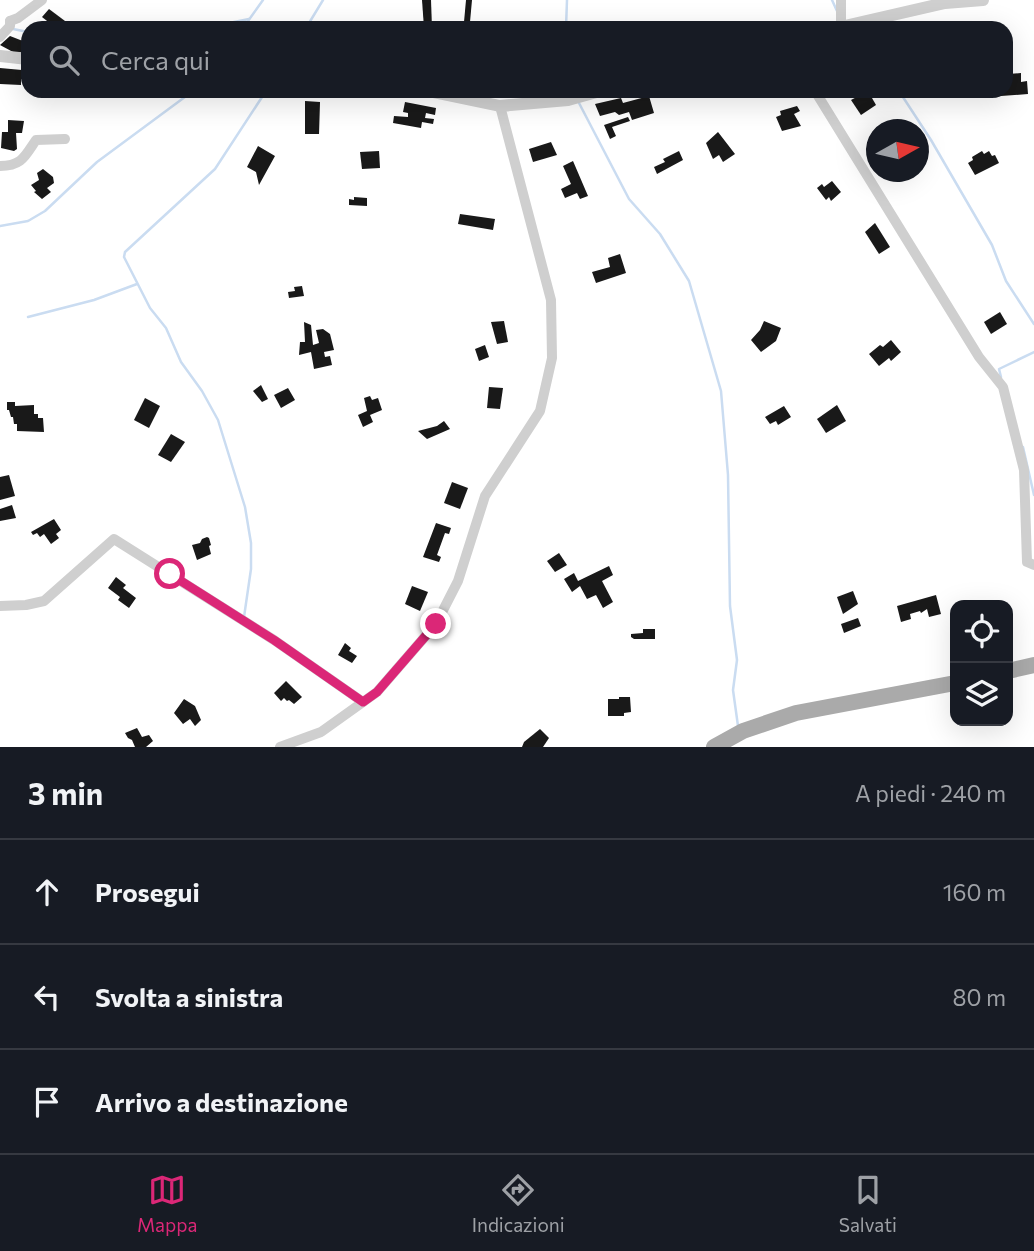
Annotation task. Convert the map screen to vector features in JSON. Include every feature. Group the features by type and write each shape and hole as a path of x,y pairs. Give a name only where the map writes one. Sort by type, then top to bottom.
{"main road":[{"path":"1013,670 1034,665"},
{"path":"714,747 743,731 796,713 950,684"}],"street":[{"path":"0,13 6,29 42,0"},
{"path":"839,21 841,0"},
{"path":"866,21 945,3 983,0"},
{"path":"0,56 21,58"},
{"path":"462,98 500,106 575,98"},
{"path":"819,98 979,357 1003,387 1024,470 1027,562 1034,565"},
{"path":"280,747 321,732 377,692 436,624 458,580 485,496 540,411 552,358 551,300 500,106"},
{"path":"0,166 12,166 23,160 36,140 65,139"},
{"path":"0,606 44,601 114,540 274,640 363,702"}],"building":[{"path":"422,0 431,0 432,21 424,21"},
{"path":"466,0 472,0 470,21 464,21"},
{"path":"49,9 65,21 47,21 42,17"},
{"path":"10,36 21,40 21,53 13,52 0,45"},
{"path":"0,68 21,70 21,85 0,84"},
{"path":"1021,73 1021,82 1027,81 1028,94 1013,95 1013,74"},
{"path":"621,98 623,103 650,98 654,113 632,120 629,112 600,116 595,104"},
{"path":"872,98 876,105 861,115 851,100"},
{"path":"305,101 320,102 319,134 305,134"},
{"path":"405,102 436,108 435,115 426,113 425,118 434,119 433,124 422,122 421,128 393,123 394,116 408,117 408,113 403,112"},
{"path":"797,106 800,111 794,114 801,126 782,131 776,117 781,115 780,111"},
{"path":"628,117 630,121 612,127 616,136 610,139 604,125"},
{"path":"8,120 24,121 22,133 16,133 17,149 14,151 1,148 2,132 8,132"},
{"path":"718,132 735,154 723,162 719,155 713,159 706,143"},
{"path":"551,142 557,155 533,162 529,149"},
{"path":"258,146 275,156 259,185 256,172 247,167"},
{"path":"379,151 380,168 362,169 360,152"},
{"path":"679,151 683,160 657,174 654,167"},
{"path":"982,151 984,154 989,151 992,156 995,155 999,163 975,175 968,163"},
{"path":"573,161 588,196 580,199 577,193 565,198 561,189 571,184 563,166"},
{"path":"43,169 53,177 54,183 47,188 51,192 42,199 31,185 39,180 37,173"},
{"path":"832,181 841,192 831,201 829,197 826,200 817,188"},
{"path":"354,197 367,198 367,206 349,205 349,199 354,200"},
{"path":"460,214 495,219 493,230 458,224"},
{"path":"875,223 890,247 879,254 865,232"},
{"path":"620,254 626,273 596,283 592,272 610,267 608,258"},
{"path":"302,286 304,296 289,298 288,292 295,291 294,287"},
{"path":"1000,312 1007,324 991,334 984,322"},
{"path":"504,321 508,342 497,344 491,322"},
{"path":"764,321 781,328 776,341 761,352 751,340"},
{"path":"304,322 311,325 313,345 319,343 316,330 323,329 330,334 334,350 324,352 325,357 330,356 332,365 314,369 311,352 299,355 300,342 305,342"},
{"path":"891,340 901,352 891,361 889,358 879,366 869,354"},
{"path":"485,345 489,357 479,361 475,349"},
{"path":"261,385 268,399 262,402 253,391"},
{"path":"489,387 503,388 500,409 487,408"},
{"path":"288,388 295,400 281,408 274,395"},
{"path":"370,396 372,400 378,398 382,410 370,415 373,422 363,427 358,415 367,411 364,398"},
{"path":"145,398 160,406 149,428 134,420"},
{"path":"7,402 15,402 15,406 34,405 34,414 43,418 44,432 17,431 17,424 14,424 13,417 7,410"},
{"path":"837,405 846,421 826,433 817,419"},
{"path":"784,406 791,417 778,425 776,421 770,424 765,417"},
{"path":"444,421 450,429 427,439 418,431 437,426"},
{"path":"171,434 185,442 171,462 158,455"},
{"path":"9,475 15,496 0,500 0,477"},
{"path":"452,482 468,488 460,509 444,503"},
{"path":"12,505 16,518 0,521 0,509"},
{"path":"54,519 61,530 56,534 59,538 51,544 44,534 40,537 31,532"},
{"path":"436,523 451,528 449,534 445,533 437,555 441,557 439,562 423,557"},
{"path":"207,537 211,554 197,560 192,545"},
{"path":"559,553 567,565 555,572 547,561"},
{"path":"609,566 613,575 602,581 613,602 603,608 596,595 587,599 580,586 572,592 564,579 574,573 578,581"},
{"path":"116,577 126,585 123,588 136,598 129,608 108,588"},
{"path":"412,586 428,592 420,611 405,604"},
{"path":"853,591 858,604 843,614 837,597"},
{"path":"936,595 941,614 929,617 927,609 921,613 910,614 911,619 901,622 897,606"},
{"path":"858,618 861,626 844,633 841,624"},
{"path":"643,629 655,629 655,639 631,637 631,634 643,633"},
{"path":"345,643 351,648 349,651 357,656 352,663 338,655"},
{"path":"286,681 302,697 294,704 284,698 281,701 274,693"},
{"path":"630,697 631,712 624,713 624,716 608,716 608,699"},
{"path":"184,699 195,706 201,720 195,726 190,719 183,724 174,713"},
{"path":"137,728 142,737 149,735 153,741 146,747 135,747 125,733"},
{"path":"540,729 549,738 543,747 522,747 524,742"}],"waterway":[{"path":"248,21 263,0"},
{"path":"310,21 323,0"},
{"path":"566,21 567,0"},
{"path":"832,0 837,11"},
{"path":"239,21 249,19"},
{"path":"13,29 21,31"},
{"path":"0,226 28,221 45,211 97,162 184,98"},
{"path":"244,617 251,569 251,543 245,507 218,420 202,391 181,362 166,328 150,308 124,257 125,252 215,169 261,98"},
{"path":"904,98 992,245 1006,281 1034,324"},
{"path":"579,103 629,199 660,234 689,281 721,391 728,475 730,606 737,660 733,690 738,726"},
{"path":"28,317 94,300 137,284"},
{"path":"1001,377 999,369 1034,352"},
{"path":"1023,447 1034,495"}],"route":[{"path":"170,574 274,640 363,702 377,692 436,624"}]}
